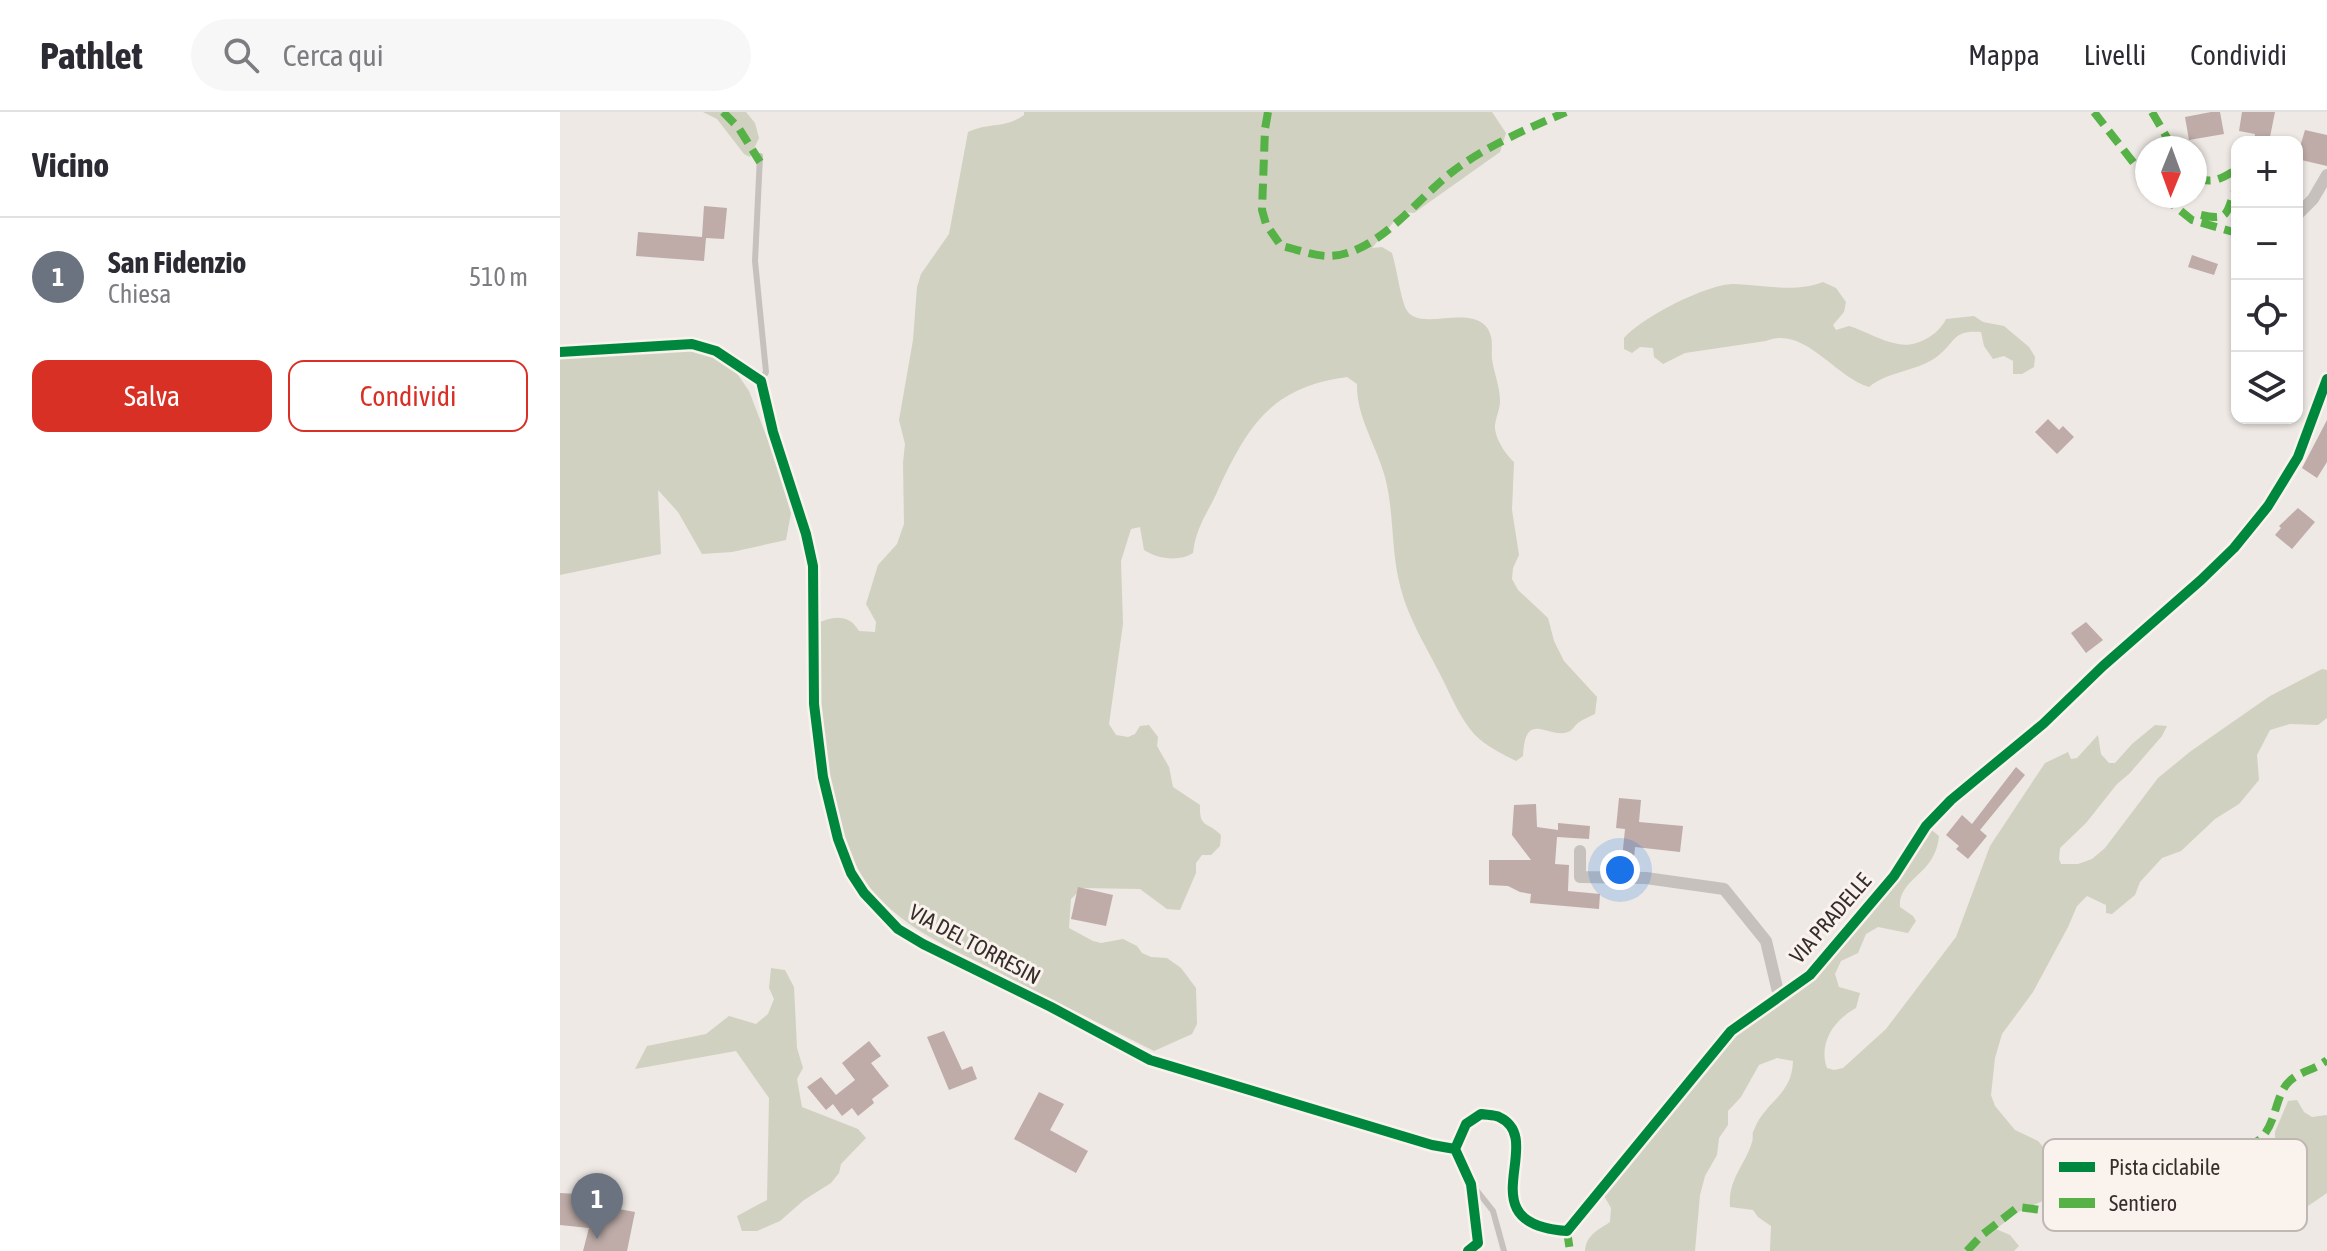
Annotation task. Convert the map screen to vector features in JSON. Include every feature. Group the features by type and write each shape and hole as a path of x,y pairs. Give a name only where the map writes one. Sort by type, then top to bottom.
{"street":[{"path":"2303,209 2313,199 2327,175"},
{"path":"560,352 692,344 716,351 761,381"},
{"name":"VIA PRADELLE","path":"1455,1149 1466,1124 1481,1114 1499,1117 1511,1127 1518,1142 1513,1191 1518,1212 1530,1224 1567,1231 1731,1031 1810,975 1894,876 1926,826 1951,800 2043,724 2234,548 2268,506 2298,457 2327,379"},
{"name":"VIA DEL TORRESIN","path":"761,381 813,566 814,704 821,765 832,815 851,873 880,912 898,929 923,944 1150,1060 1432,1145 1455,1149"},
{"name":"VIA PRADELLE","path":"1580,851 1580,877 1646,878 1724,889 1766,941 1779,996"},
{"path":"1455,1149 1471,1184 1478,1243 1468,1251"}],"lane":[{"path":"760,156 755,261 766,372 761,381"},
{"path":"1471,1184 1493,1211 1504,1251"}],"green space":[{"path":"703,112 746,112 755,123 759,138 750,157 744,154 717,119"},
{"path":"1024,112 1492,112 1506,133 1500,152 1414,213 1402,212 1372,248 1382,247 1392,253 1405,307 1411,315 1431,319 1469,318 1480,321 1488,329 1500,396 1495,430 1501,445 1514,462 1512,510 1519,555 1512,579 1518,590 1548,618 1564,661 1597,697 1595,714 1570,731 1561,733 1533,729 1528,733 1523,756 1516,761 1475,735 1456,707 1406,606 1396,568 1388,490 1360,408 1357,384 1347,377 1321,382 1281,400 1252,428 1240,446 1200,527 1193,553 1175,558 1150,553 1144,550 1140,527 1131,529 1121,561 1123,624 1109,724 1116,735 1128,737 1135,734 1140,726 1149,725 1158,737 1157,746 1169,767 1173,787 1200,805 1203,821 1221,835 1220,846 1211,855 1202,855 1196,863 1196,873 1180,910 1167,909 1140,889 1082,888 1071,899 1069,928 1093,941 1101,943 1123,939 1151,957 1167,958 1181,968 1196,988 1197,1024 1192,1034 1154,1051 937,941 891,910 866,882 847,847 832,804 823,754 816,624 840,618 850,621 859,631 875,632 876,622 866,604 878,565 897,544 904,524 905,444 899,420 921,274 949,234 968,132 1010,122 1024,115"},
{"path":"1823,282 1836,288 1846,302 1844,312 1833,325 1836,330 1849,326 1905,345 1932,335 1946,319 1974,316 1983,322 2004,326 2029,347 2035,357 2034,367 2022,374 2013,374 2013,361 2004,356 1993,359 1984,346 1981,332 1960,334 1931,361 1886,377 1869,387 1793,340 1780,338 1685,353 1663,364 1654,357 1653,348 1640,347 1632,353 1624,349 1624,338 1645,321 1709,289 1735,284 1802,287"},
{"path":"666,348 714,356 736,372 749,391 774,456 791,513 786,540 732,552 702,554 678,512 658,490 661,554 560,575 560,355"},
{"path":"2322,669 2327,670 2327,718 2318,725 2290,724 2270,730 2257,755 2259,780 2239,804 2215,819 2181,851 2162,858 2140,882 2135,895 2112,914 2106,913 2106,905 2087,896 2077,906 2033,992 2002,1034 1995,1058 1991,1095 1995,1106 2015,1130 2038,1141 2043,1147 2043,1201 2018,1212 1996,1229 2010,1235 2019,1246 2014,1251 1770,1251 1771,1226 1753,1210 1730,1207 1730,1197 1759,1120 1788,1082 1793,1061 1777,1058 1759,1065 1741,1097 1728,1111 1728,1125 1719,1138 1717,1155 1705,1176 1700,1195 1695,1251 1585,1251 1590,1237 1610,1222 1611,1208 1603,1194 1729,1039 1804,980 1929,828 1939,836 1935,851 1927,866 1906,887 1900,900 1900,907 1916,921 1908,933 1878,927 1866,934 1858,953 1841,961 1835,974 1839,987 1860,993 1856,1008 1841,1019 1826,1041 1827,1068 1843,1068 1886,1029 1956,937 1990,846 2045,763 2068,752 2071,759 2077,758 2098,735 2101,754 2109,763 2115,763 2155,725 2167,726 2129,774 2060,848 2061,864 2078,864 2092,859 2105,848 2158,778 2270,696"},
{"path":"771,968 785,970 794,987 797,1048 803,1068 797,1079 802,1107 858,1129 866,1138 841,1164 839,1173 831,1183 804,1200 780,1221 757,1231 742,1231 737,1216 767,1200 769,1098 736,1051 635,1069 647,1046 706,1034 729,1016 756,1024 768,1014 774,999 769,988"},
{"path":"2297,1100 2304,1112 2312,1117 2327,1115 2327,1193 2307,1206 2307,1139 2275,1139 2288,1101"}],"building":[{"path":"2220,112 2224,134 2188,136 2185,117"},
{"path":"2242,112 2275,112 2270,136 2255,136 2239,131"},
{"path":"2305,130 2327,135 2327,166 2303,160"},
{"path":"704,206 727,208 724,239 706,238 704,261 636,256 638,232 702,237"},
{"path":"2192,255 2218,264 2214,275 2188,267"},
{"path":"2048,419 2059,430 2063,426 2074,437 2057,454 2035,432"},
{"path":"2327,420 2327,462 2317,478 2302,468"},
{"path":"2298,508 2315,522 2292,549 2275,535 2281,528 2279,526"},
{"path":"2086,622 2103,640 2086,653 2071,633"},
{"path":"2016,767 2025,775 1980,830 1987,836 1968,859 1946,835 1962,815 1972,824"},
{"path":"1619,798 1641,800 1639,822 1683,826 1680,852 1635,847 1633,869 1621,869 1625,829 1616,828"},
{"path":"1536,804 1537,827 1558,830 1558,823 1590,826 1589,839 1557,837 1555,864 1569,865 1568,891 1600,894 1599,909 1530,903 1531,894 1508,886 1489,885 1489,860 1531,860 1512,835 1514,805"},
{"path":"1078,887 1113,895 1106,926 1071,919"},
{"path":"944,1031 962,1070 972,1066 977,1079 949,1090 927,1037"},
{"path":"869,1041 881,1056 871,1063 889,1086 872,1099 874,1103 858,1116 852,1108 842,1116 833,1104 826,1110 807,1087 821,1077 836,1095 855,1080 842,1063"},
{"path":"1039,1092 1064,1104 1050,1130 1088,1151 1076,1173 1014,1139"},
{"path":"560,1193 578,1194 576,1201 635,1212 627,1251 583,1251 589,1228 560,1225"}],"marked path":[{"path":"723,112 738,127 760,162"},
{"path":"1268,112 1262,210 1266,224 1281,246 1328,256 1363,247 1395,224 1465,163 1507,139 1566,112"},
{"path":"2094,112 2135,165"},
{"path":"2152,112 2166,136"},
{"path":"2207,180 2222,178 2231,173"},
{"path":"2201,215 2223,215 2231,203"},
{"path":"2177,208 2192,220 2231,231"},
{"path":"2260,1139 2290,1080 2327,1060"},
{"path":"1967,1251 2018,1207 2043,1210"},
{"path":"1567,1231 1570,1251"}],"cycle path":[{"path":"560,352 692,344 716,351 761,381 813,566 814,704 823,777 838,839 851,873 864,893 898,929 1150,1060 1432,1145 1455,1149"},
{"path":"1468,1251 1478,1243 1471,1184 1455,1149 1466,1124 1481,1114 1499,1117 1512,1128 1516,1144 1513,1198 1520,1213 1537,1225 1567,1231 1731,1031 1810,975 1894,876 1926,826 1951,800 2043,724 2234,548 2268,506 2298,457 2327,379"}],"place":[{"name":"San Fidenzio","path":"597,1239"}]}
